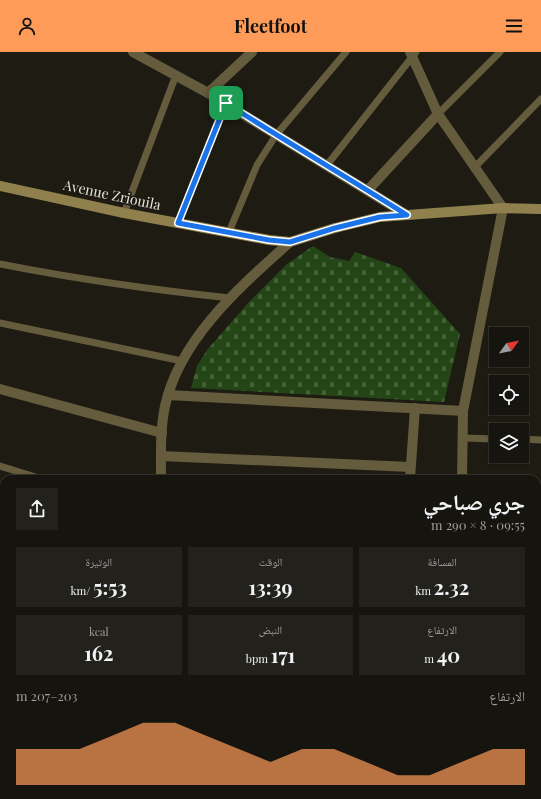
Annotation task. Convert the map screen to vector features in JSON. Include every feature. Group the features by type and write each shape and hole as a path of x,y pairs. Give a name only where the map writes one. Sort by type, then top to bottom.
{"street":[{"path":"133,52 226,103 407,215"},
{"path":"208,93 252,52"},
{"path":"412,53 438,114 503,208 463,411 462,475"},
{"path":"368,190 438,114"},
{"name":"Avenue Zriouila","path":"0,186 124,213 269,240 290,242"},
{"path":"161,475 162,433 165,407 168,395 182,361 200,335 230,298 290,242 335,228 380,217 503,208 541,209"},
{"path":"0,390 162,433"},
{"path":"168,395 463,411"},
{"path":"410,475 415,408"},
{"path":"161,456 410,467"}],"lane":[{"path":"229,232 257,165 276,135 346,52"},
{"path":"438,114 500,52"},
{"path":"327,165 412,53"},
{"path":"124,213 176,75"},
{"path":"474,168 541,99"},
{"path":"178,223 226,103"},
{"path":"0,264 158,290 230,298"},
{"path":"0,323 182,361"},
{"path":"463,438 489,439"},
{"path":"529,439 541,440"},
{"path":"0,466 29,475"}],"green space":[{"path":"313,246 330,257 349,261 355,252 401,268 460,334 444,402 191,388 197,366 207,350 248,303 287,264"}],"route":[{"path":"226,103 407,215 380,217 335,228 290,242 269,240 178,223 226,103"}]}
